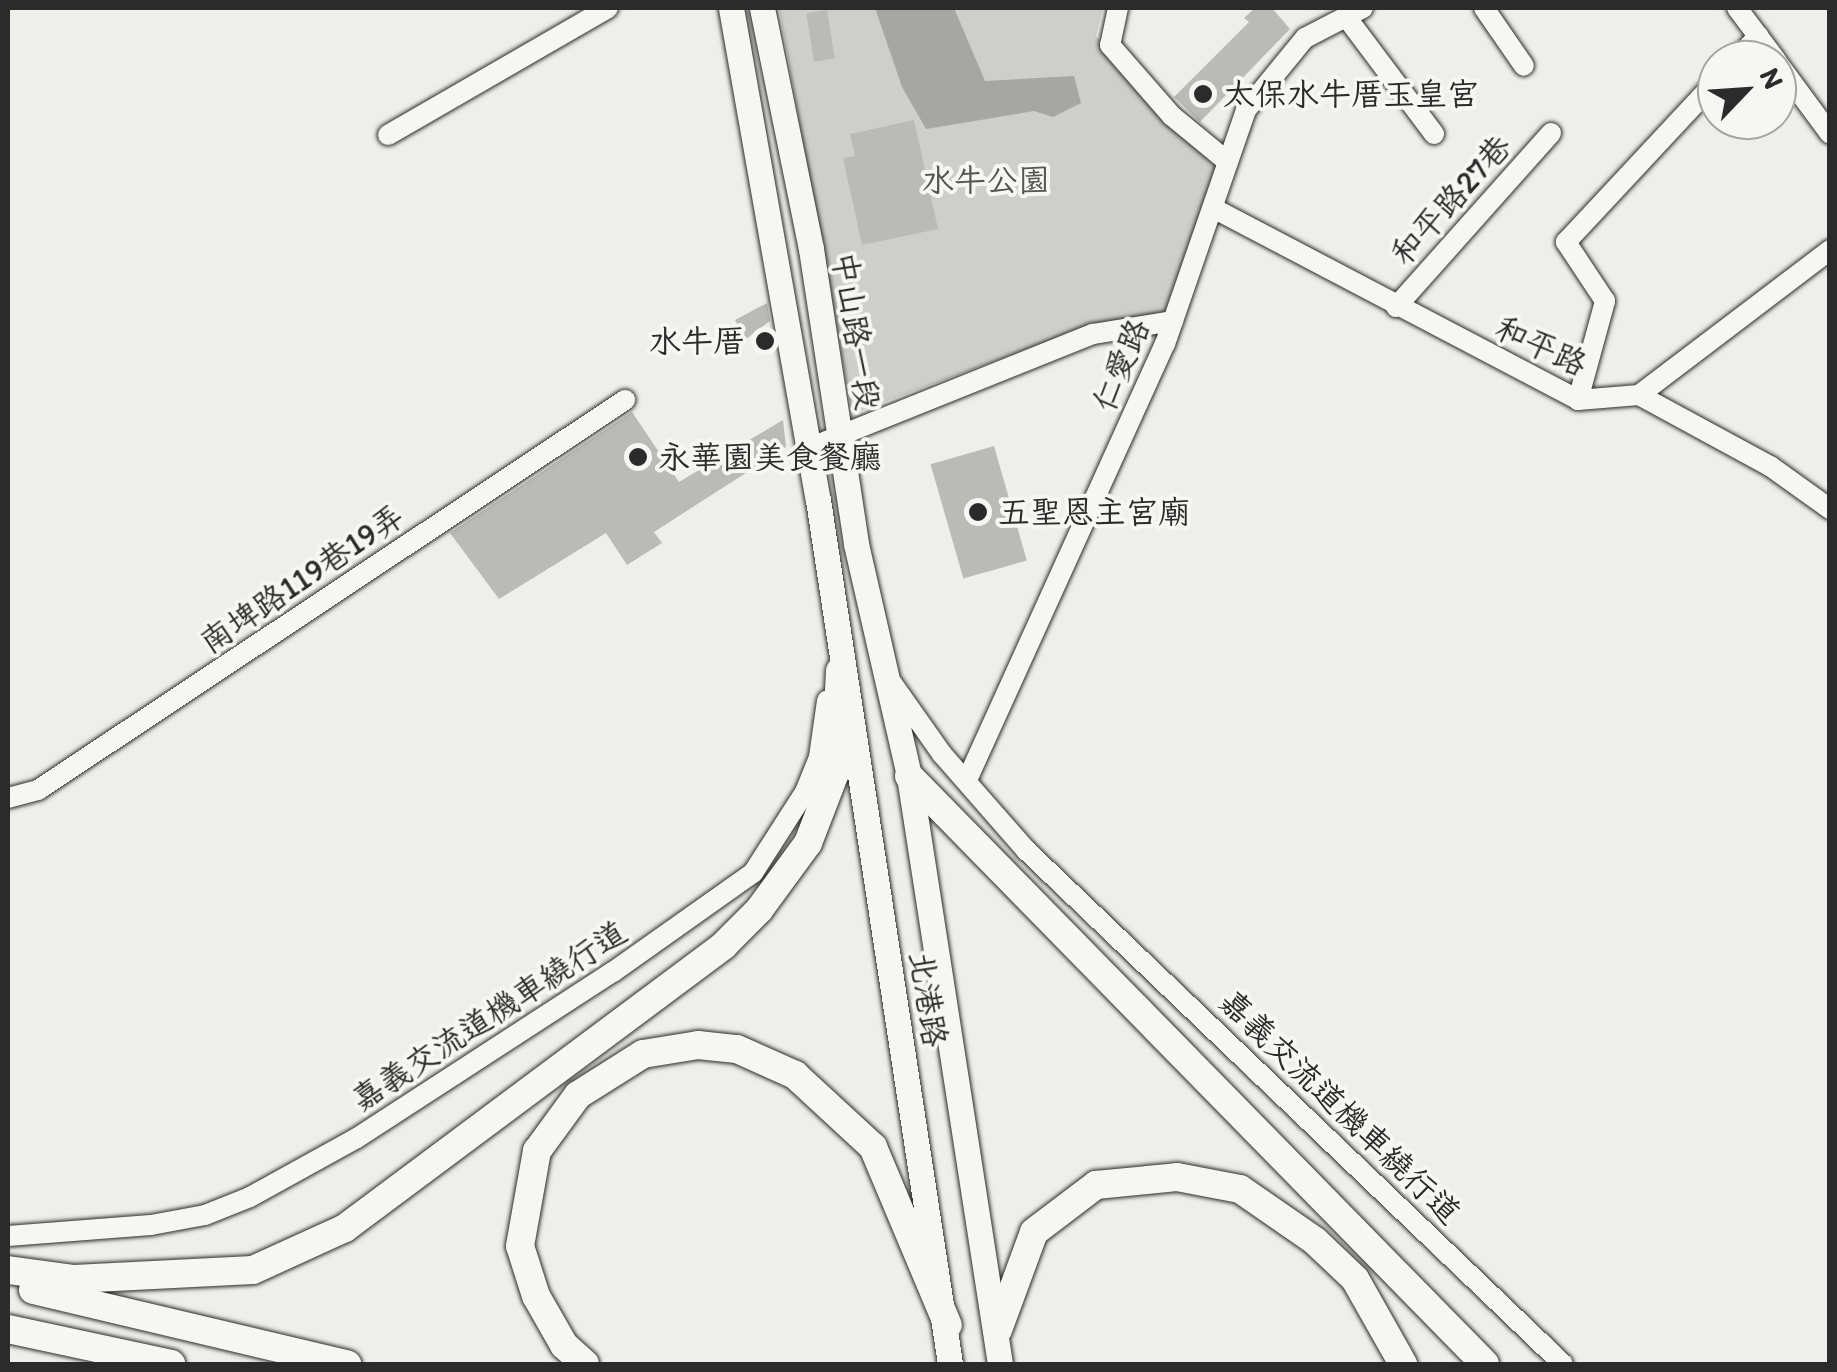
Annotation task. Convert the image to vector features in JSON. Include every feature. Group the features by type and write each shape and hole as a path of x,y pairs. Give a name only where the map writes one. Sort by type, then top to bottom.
{"highway":[{"path":"8,1270 74,1279 253,1270 345,1228 723,946 759,910 808,843 835,773 838,658"},
{"path":"909,776 1485,1364"},
{"path":"585,1364 564,1345 536,1296 520,1246 536,1151 578,1095 643,1054 698,1045 737,1049 794,1074 872,1147 948,1325"},
{"path":"998,1330 1034,1232 1096,1185 1177,1178 1240,1189 1314,1240 1355,1279 1403,1364"},
{"path":"8,1284 347,1364"},
{"path":"8,1329 171,1364"}],"main road":[{"name":"中山路一段","path":"731,8 782,354 809,448 838,658"},
{"name":"中山路一段","path":"762,8 811,249 880,666"},
{"name":"北港路","path":"838,658 948,1325 950,1364"},
{"name":"北港路","path":"880,666 909,776 998,1330 1000,1364"}],"street":[{"path":"388,135 608,8"},
{"path":"1118,8 1110,45 1172,116 1228,162"},
{"path":"1484,8 1524,66"},
{"path":"1737,8 1761,40"},
{"path":"1355,12 1434,134"},
{"name":"仁愛路","path":"968,780 1173,322 1246,110 1305,38 1355,12"},
{"path":"1754,40 1758,36"},
{"path":"1797,89 1830,134"},
{"path":"1578,400 1605,301 1566,242 1697,101"},
{"name":"和平路27巷","path":"1396,306 1551,133"},
{"name":"和平路","path":"1212,208 1578,400 1640,395"},
{"path":"1830,250 1640,395 1770,466 1830,509"},
{"path":"809,448 839,432 1093,334 1173,322"},
{"name":"南埤路119巷19弄","path":"8,798 38,790 625,400"},
{"name":"嘉義交流道機車繞行道","path":"8,1236 97,1233 187,1218 278,1184 725,896 753,873 805,792 819,757 838,658"},
{"name":"嘉義交流道機車繞行道","path":"880,666 1026,850 1563,1364"}],"green space":[{"name":"水牛公園","path":"779,8 1103,8 1096,36 1215,167 1173,321 1086,327 852,414"}],"shaded area":[{"path":"875,8 954,8 985,81 1074,76 1081,103 1053,117 1034,111 926,129 902,87"}],"building":[{"path":"1255,8 1272,8 1290,29 1200,122 1174,97 1249,22 1244,18"},
{"path":"827,10 835,58 814,62 806,13"},
{"path":"914,120 938,229 862,245 843,158 855,156 850,134"},
{"path":"767,303 770,321 746,339 735,320"},
{"path":"632,412 679,482 783,420 786,447 654,532 662,543 627,565 606,533 499,599 450,533"},
{"name":"五聖恩主宮廟","path":"994,446 1027,560 963,579 931,464"}],"place":[{"name":"太保水牛厝玉皇宮","path":"1203,94"},
{"name":"水牛厝","path":"765,341"},
{"name":"永華園美食餐廳","path":"638,457"},
{"name":"五聖恩主宮廟","path":"978,512"}]}
